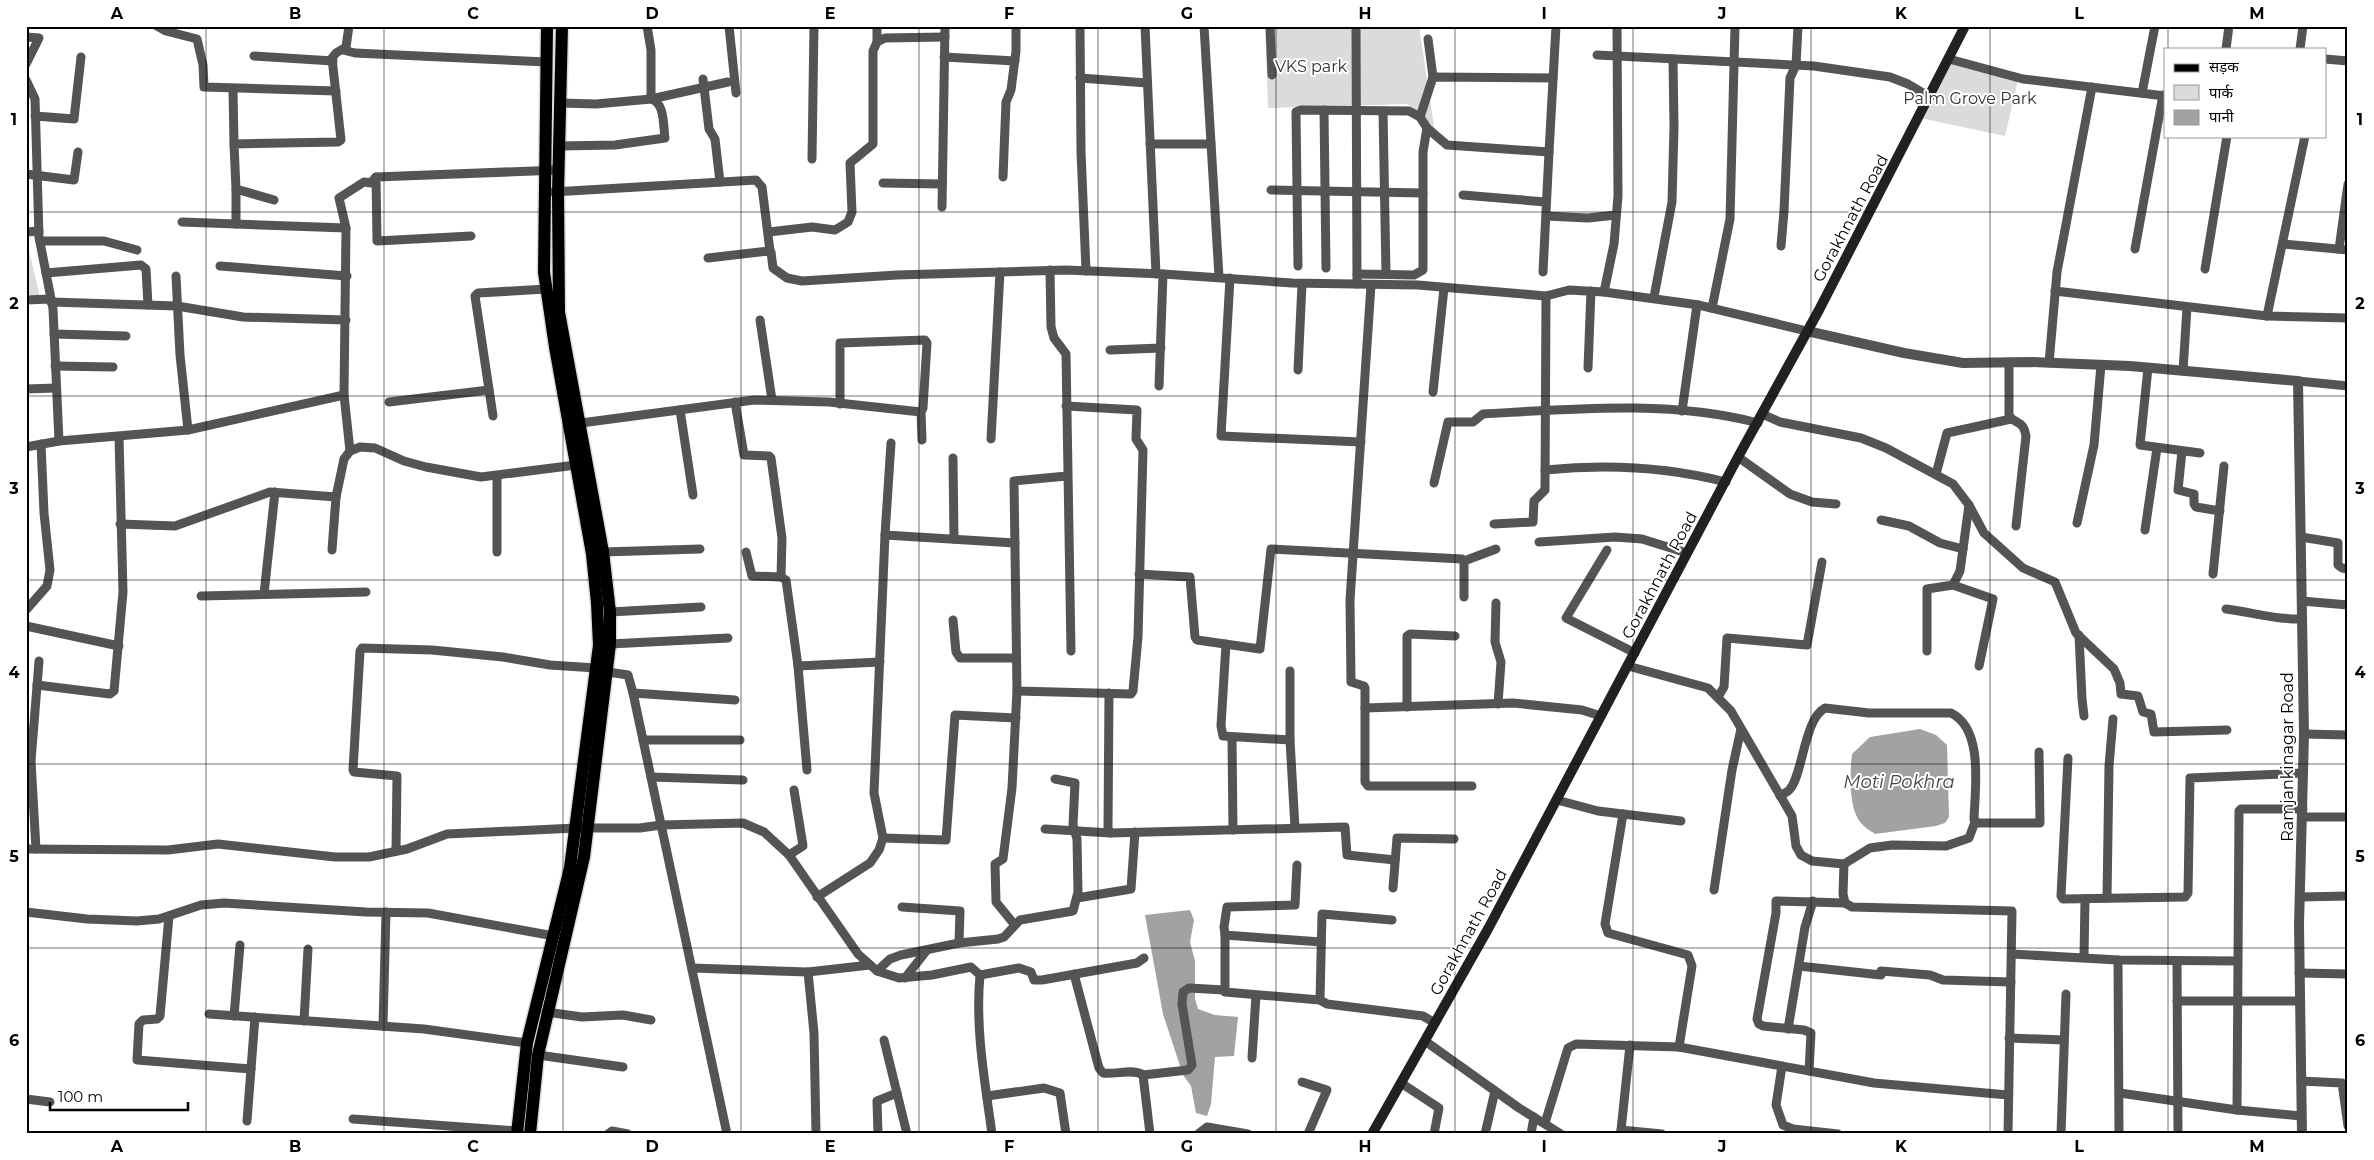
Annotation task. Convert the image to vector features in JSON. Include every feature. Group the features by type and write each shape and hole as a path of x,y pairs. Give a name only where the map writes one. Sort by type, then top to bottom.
{"main road":[{"path":"517,1132 527,1043 570,868 582,828 602,670 610,644 610,612 603,552 559,312 552,192 546,169 548,26"},
{"path":"562,26 559,170 552,192 544,233 546,289 592,554 602,670"},
{"name":"Gorakhnath Road","path":"1372,1134 1488,929 1738,457 1807,331 1930,97 1965,26"},
{"path":"530,1134 538,1055 546,1012 584,857 582,828"}],"street":[{"path":"157,26 166,31 197,39 203,65 204,87 233,90 336,91"},
{"path":"344,50 347,45 349,26"},
{"path":"647,26 651,50 651,99"},
{"path":"729,26 736,93"},
{"path":"812,159 815,78 814,26"},
{"path":"769,232 812,227 835,230 848,222 852,212 850,163 873,144 873,51 877,42 877,26"},
{"path":"942,207 945,26"},
{"path":"1002,177 1006,102 1012,90 1016,26"},
{"path":"1080,26 1086,271"},
{"path":"1145,26 1150,144 1160,274 1160,386"},
{"path":"1204,26 1219,277"},
{"path":"1270,26 1272,75"},
{"path":"1356,26 1357,284"},
{"path":"1543,272 1556,26"},
{"path":"1604,292 1614,244 1616,215 1617,26"},
{"path":"1712,308 1730,219 1734,26"},
{"path":"1781,246 1790,78 1796,65 1798,26"},
{"path":"2142,93 2155,26"},
{"path":"2226,48 2229,26"},
{"path":"2300,48 2303,26"},
{"path":"26,37 39,38 26,64"},
{"path":"877,42 885,38 944,37"},
{"path":"1420,117 1432,77 1428,39"},
{"path":"234,144 340,141 342,138 332,61 336,52 344,50 355,53 547,62"},
{"path":"1597,55 1796,65 1890,77 1908,84 1930,97"},
{"path":"254,56 332,61"},
{"path":"35,116 74,119 81,57"},
{"path":"944,57 1015,61"},
{"path":"1654,297 1672,202 1673,59"},
{"path":"1949,59 2023,79 2164,96 2135,249"},
{"path":"2326,59 2348,61"},
{"path":"1432,77 1553,78"},
{"path":"1080,78 1147,83"},
{"path":"26,80 34,93 39,231 51,300 59,441"},
{"path":"560,103 596,104 651,99 704,83 728,82"},
{"path":"704,83 709,129 715,139 720,182"},
{"path":"2049,363 2055,291 2092,87"},
{"path":"233,90 236,224"},
{"path":"560,146 615,145 665,139 660,106 657,101 651,99"},
{"path":"1324,110 1326,268"},
{"path":"1298,266 1295,190 1296,112 1324,110 1409,111 1420,117 1427,128 1447,145 1549,152"},
{"path":"1383,111 1386,274"},
{"path":"1357,274 1418,275 1423,270 1423,152 1427,128"},
{"path":"2205,268 2227,138"},
{"path":"2267,316 2305,138"},
{"path":"1150,144 1211,144"},
{"path":"26,174 74,180 78,152"},
{"path":"350,451 344,395 347,276 346,228 339,198 364,182 371,183 376,178 546,169 559,170"},
{"path":"376,178 377,241 470,236"},
{"path":"552,192 756,180 759,184 769,232 773,268 787,278 802,281 897,275 1050,270 1219,277 1302,284 1357,284 1444,288 1546,296 1569,290 1591,291 1654,297 1697,305 1904,353 1963,363 2009,362 2100,365 2183,370 2348,386"},
{"path":"883,183 942,184"},
{"path":"2283,244 2344,250 2348,184"},
{"path":"236,189 274,200"},
{"path":"1271,190 1423,193"},
{"path":"1463,195 1546,202"},
{"path":"1546,216 1588,218 1616,215"},
{"path":"182,222 346,228"},
{"path":"26,232 39,231"},
{"path":"40,241 104,241 137,250"},
{"path":"708,258 770,251"},
{"path":"46,273 141,265 146,269 148,305"},
{"path":"220,266 347,276"},
{"path":"1050,270 1051,327 1054,338 1066,354 1071,651"},
{"path":"991,439 1000,272"},
{"path":"176,276 188,430"},
{"path":"1230,278 1221,436 1361,442"},
{"path":"1298,370 1302,284"},
{"path":"1371,285 1350,600 1351,682 1364,687 1366,786 1472,786"},
{"path":"1433,392 1444,288"},
{"path":"493,416 474,296 478,293 546,289"},
{"path":"1588,368 1591,291"},
{"path":"2055,291 2267,316 2348,318"},
{"path":"1494,524 1534,521 1534,501 1545,490 1546,296"},
{"path":"26,300 177,306 243,317 346,320"},
{"path":"1682,411 1697,305"},
{"path":"2183,370 2188,307"},
{"path":"760,320 772,400"},
{"path":"54,334 126,336"},
{"path":"840,404 840,343 925,340 927,343 924,408 921,412 922,440"},
{"path":"1110,350 1161,348"},
{"path":"2009,362 2009,416 2011,419"},
{"path":"2077,523 2094,445 2100,365"},
{"path":"55,366 113,367"},
{"path":"2148,368 2139,442 2141,446 2200,452"},
{"name":"Ramjankinagar Road","path":"2298,381 2304,734 2300,896 2302,1134"},
{"path":"26,389 56,388"},
{"path":"389,402 489,390"},
{"path":"26,447 59,441 188,430 344,395"},
{"path":"580,423 735,402 772,400 921,412"},
{"path":"735,402 744,455 769,456 770,458 782,538 781,577"},
{"path":"1017,691 1131,694 1133,691 1138,637 1143,450 1136,439 1137,410 1066,406"},
{"path":"1434,483 1449,421 1471,422 1483,414 1653,409 1760,418 1861,438 1886,448 1953,484 1969,505 1984,532 2023,568 2055,582 2076,633 2114,669 2120,683 2121,694 2138,696 2142,712 2152,715 2154,732 2227,730"},
{"path":"680,410 693,495"},
{"path":"1936,474 1946,433 2011,419 2018,420 2024,428 2026,436 2016,526"},
{"path":"37,686 113,693 119,646 122,592 119,437"},
{"path":"26,610 43,592 50,578 41,444"},
{"path":"817,897 870,863 879,850 883,838 874,793 885,535 891,444"},
{"path":"332,550 336,497 338,495 344,459 350,451 367,446 426,467 471,476 497,476 576,465"},
{"path":"2145,530 2157,448"},
{"path":"2182,451 2178,490 2194,494 2194,504 2196,507 2220,511"},
{"path":"1738,457 1790,494 1812,502 1836,504"},
{"path":"953,458 954,539"},
{"path":"1545,470 1582,466 1628,468 1699,475 1726,482"},
{"path":"2214,574 2224,466"},
{"path":"497,476 497,552"},
{"path":"1014,924 996,902 995,864 996,861 1003,859 1012,788 1016,718 1014,481 1067,476"},
{"path":"120,524 175,526 262,493 275,492 336,497"},
{"path":"264,594 275,492"},
{"path":"1953,585 1960,570 1969,505"},
{"path":"1881,520 1909,526 1940,543 1963,549"},
{"path":"885,535 1015,543"},
{"path":"1539,542 1615,537 1642,539 1687,554"},
{"path":"2301,538 2338,543 2338,565 2342,568 2348,568"},
{"path":"603,552 700,549"},
{"path":"1139,574 1190,576 1195,639 1262,649 1271,549 1354,552 1464,560 1496,549"},
{"path":"1607,550 1566,618 1635,653"},
{"path":"746,552 752,576 781,577 786,580 798,666 807,770"},
{"path":"1464,560 1464,597"},
{"path":"1718,697 1724,687 1727,638 1807,645 1822,562"},
{"path":"1927,651 1927,589 1953,585 1993,598 1979,666"},
{"path":"201,596 366,592"},
{"path":"2302,601 2348,605"},
{"path":"1496,603 1495,642 1501,662 1498,704"},
{"path":"610,612 701,608"},
{"path":"2226,609 2252,612 2274,619 2302,619"},
{"path":"953,620 956,652 960,658 1016,658"},
{"path":"26,626 119,646"},
{"path":"1407,707 1407,636 1410,634 1455,636"},
{"path":"2079,635 2084,716"},
{"path":"610,644 728,638"},
{"path":"1226,644 1221,726 1223,736 1290,740"},
{"path":"396,851 398,776 354,772 353,770 360,651 362,648 504,656 550,665 602,670 628,675 727,1134"},
{"path":"36,849 31,761 31,704 37,686 39,661"},
{"path":"798,666 880,662"},
{"path":"1628,666 1708,688 1718,697 1731,711 1741,729 1780,796 1792,816 1796,846 1801,855 1812,861 1844,864 1870,848 1892,845 1946,846 1969,838 1975,822 1975,752 1967,728 1961,720 1951,714 1869,713 1825,708 1821,710 1809,732 1792,786 1780,796"},
{"path":"1290,671 1290,740 1294,828"},
{"path":"1109,693 1108,829 1110,832"},
{"path":"633,694 735,700"},
{"path":"1365,708 1513,703 1582,710 1601,716"},
{"path":"883,838 946,840 955,715 1016,718"},
{"path":"2107,898 2109,766 2113,719"},
{"path":"1714,890 1732,770 1741,729"},
{"path":"2304,734 2348,735"},
{"path":"1232,738 1233,830"},
{"path":"643,740 740,740"},
{"path":"1975,822 2040,823 2039,752"},
{"path":"2068,758 2061,896 2063,898 2188,896 2190,778 2303,773"},
{"path":"651,777 743,780"},
{"path":"692,968 808,972 874,968 896,956 959,943 1002,939 1014,924 1020,920 1070,912 1074,909 1077,898 1078,839 1075,832 1075,783 1055,779"},
{"path":"789,855 803,846 794,790"},
{"path":"1557,800 1598,811 1681,821"},
{"path":"2237,1110 2238,811 2241,809 2348,817"},
{"path":"1623,814 1606,924 1608,933 1688,955 1692,966 1678,1046"},
{"path":"26,849 168,850 218,844 335,857 368,857 396,851 447,834 743,823 764,832 789,855 858,954 874,968 900,978 932,975 971,967 980,975"},
{"path":"1045,829 1075,832 1135,832 1345,827 1347,855 1395,860"},
{"path":"1077,898 1131,889 1135,832"},
{"path":"1393,888 1398,837 1454,839"},
{"path":"1844,864 1843,894 1845,904"},
{"path":"1224,990 1224,927 1227,907 1295,905 1298,865"},
{"path":"2300,896 2348,896"},
{"path":"2084,957 2085,899"},
{"path":"1809,1071 1813,1035 1804,1030 1763,1026 1757,1019 1776,913 1776,901 1813,901 1845,904 1852,907 2010,910 2013,914 2008,1134"},
{"path":"1788,1029 1805,926 1813,901"},
{"path":"26,912 87,919 137,921 159,919 201,905 224,903 428,913 554,936"},
{"path":"902,907 960,911 959,943"},
{"path":"383,1026 386,912"},
{"path":"1320,1000 1322,914 1392,920"},
{"path":"169,916 160,1016 157,1019 140,1021 137,1060 251,1069"},
{"path":"1225,935 1321,942"},
{"path":"234,1016 240,945"},
{"path":"304,1021 308,949"},
{"path":"905,978 927,950"},
{"path":"2012,954 2176,962 2237,961"},
{"path":"980,975 1019,968 1030,972 1034,980 1042,980 1137,962 1144,958"},
{"path":"2118,960 2120,1134"},
{"path":"2176,962 2178,1134"},
{"path":"1799,966 1930,975 1943,980 2011,982"},
{"path":"808,972 814,1033 816,1134"},
{"path":"2300,973 2348,974"},
{"path":"1074,974 1099,1068 1103,1073 1109,1074 1139,1072 1143,1075 1188,1070 1192,1065 1182,1004 1183,992 1189,988 1320,1000 1326,1004 1424,1016 1435,1023"},
{"path":"980,975 978,991 981,1054 992,1134"},
{"path":"2062,1134 2066,994"},
{"path":"1252,1058 1256,995"},
{"path":"2177,1001 2300,1001"},
{"path":"546,1012 582,1017 623,1015 651,1020"},
{"path":"209,1014 424,1029 527,1043"},
{"path":"247,1121 255,1017"},
{"path":"2009,1038 2064,1040"},
{"path":"884,1040 907,1134"},
{"path":"1425,1041 1561,1134"},
{"path":"1544,1123 1571,1045 1678,1046 1874,1084 2008,1095"},
{"path":"1630,1045 1621,1132 1662,1134"},
{"path":"538,1055 622,1066"},
{"path":"1782,1066 1776,1105 1783,1124 1793,1131 1838,1134"},
{"path":"1143,1075 1150,1134"},
{"path":"2301,1081 2338,1081 2342,1083 2346,1088 2348,1126"},
{"path":"1302,1082 1327,1090 1308,1134"},
{"path":"1401,1084 1439,1108 1434,1134"},
{"path":"987,1096 1044,1088 1060,1093 1066,1134"},
{"path":"1485,1134 1495,1090"},
{"path":"878,1134 877,1101 897,1093"},
{"path":"2120,1093 2237,1110 2301,1116"},
{"path":"26,1099 50,1102"},
{"path":"1531,1134 1534,1117"},
{"path":"353,1118 517,1132"},
{"path":"1198,1134 1207,1127 1248,1134"},
{"path":"608,1134 612,1132 628,1134"}],"green space":[{"name":"VKS park","path":"1265,26 1419,26 1435,133 1420,112 1407,104 1268,108"},
{"name":"Palm Grove Park","path":"1950,61 2018,80 2005,136 1920,118"},
{"path":"26,238 40,297 26,297"}],"water":[{"name":"Moti Pokhra","path":"1920,729 1936,735 1947,745 1949,817 1945,823 1936,826 1875,834 1862,824 1854,810 1851,790 1852,754 1870,737"},
{"path":"1190,910 1194,920 1190,942 1195,961 1195,999 1198,1009 1215,1015 1238,1017 1234,1056 1215,1057 1211,1104 1207,1116 1196,1113 1191,1086 1183,1075 1163,1014 1145,915"}]}
